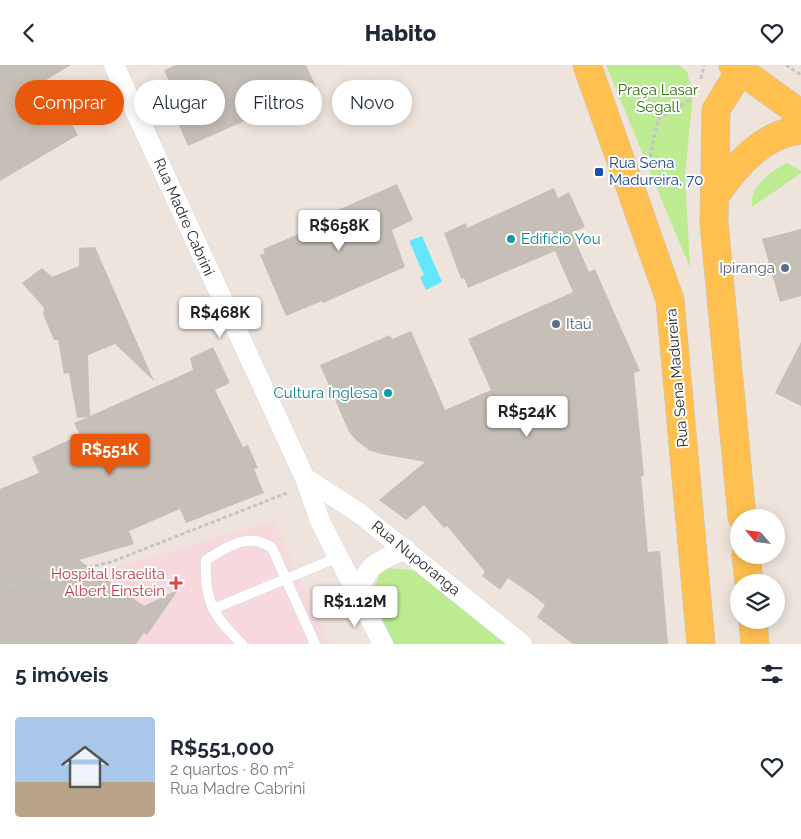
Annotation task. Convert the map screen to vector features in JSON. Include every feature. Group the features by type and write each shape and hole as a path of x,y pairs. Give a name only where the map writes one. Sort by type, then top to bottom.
{"main road":[{"name":"Rua Sena Madureira","path":"586,65 670,300 701,644"},
{"path":"741,509 714,223 716,110 738,67 801,114"},
{"path":"715,196 726,180 753,151 773,137 801,130"},
{"path":"754,629 756,644"}],"street":[{"name":"Rua Madre Cabrini","path":"114,65 305,478 320,521 383,644"},
{"name":"Rua Nuporanga","path":"305,478 359,513 522,644"},
{"path":"358,596 363,578 368,571 386,557 406,549"}],"lane":[{"path":"242,644 225,627 213,609 205,585 206,560 235,542 264,542 272,549 315,644"},
{"path":"213,609 286,577 326,562 337,553"}],"path":[{"path":"786,65 801,75"},
{"path":"648,164 658,119 698,96"},
{"path":"0,588 111,562 286,493 305,478"}],"shaded area":[{"name":"Hospital Israelita Albert Einstein","path":"274,521 330,644 0,644 0,593 99,572"}],"green space":[{"name":"Praça Lasar Segall","path":"606,65 679,65 687,72 693,94 685,174 690,268"},
{"path":"787,163 801,171 801,173 752,207 752,200 757,187 774,171"},
{"path":"389,568 430,572 509,644 392,644 369,598 380,574"}],"water":[{"path":"422,236 442,282 426,290 420,277 424,275 409,241"}],"building":[{"path":"0,65 71,65 46,80 15,80 15,125 72,125 78,135 0,181"},
{"path":"176,65 306,65 313,80 235,80 236,125 188,146 179,125 225,125 225,80 168,80 164,70"},
{"path":"397,184 413,220 392,230 405,267 323,303 322,301 286,316 260,255 265,253 263,249 334,219 331,213"},
{"path":"554,188 558,198 569,192 585,227 572,233 589,272 595,269 640,371 634,373 644,476 641,476 648,552 660,551 668,644 573,644 537,617 545,605 527,591 508,578 500,590 482,576 485,572 447,526 444,528 424,505 406,520 379,500 425,462 381,454 369,450 357,441 349,432 320,365 390,335 392,339 411,331 445,410 491,390 468,339 573,292 555,251 468,288 464,278 461,279 444,233 466,223 467,228"},
{"name":"Ipiranga","path":"801,229 801,296 780,302 762,239"},
{"path":"95,247 154,381 115,344 88,355 90,416 193,370 190,358 213,347 230,383 215,390 243,447 248,445 258,468 254,469 264,493 186,523 180,509 129,531 134,544 79,560 144,606 179,589 147,635 144,633 136,644 0,644 0,489 39,473 32,457 80,435 74,423 88,417 77,418 69,373 64,374 58,340 54,340 43,314 44,308 22,283 42,268 52,277 79,266 79,248"},
{"path":"801,342 801,406 775,393"}],"place":[{"name":"Rua Sena Madureira, 70","path":"599,172"},
{"name":"Edifício You","path":"511,239"},
{"name":"Ipiranga","path":"785,268"},
{"name":"Itaú","path":"556,324"},
{"name":"Cultura Inglesa","path":"388,393"},
{"name":"Hospital Israelita Albert Einstein","path":"176,583"}]}
